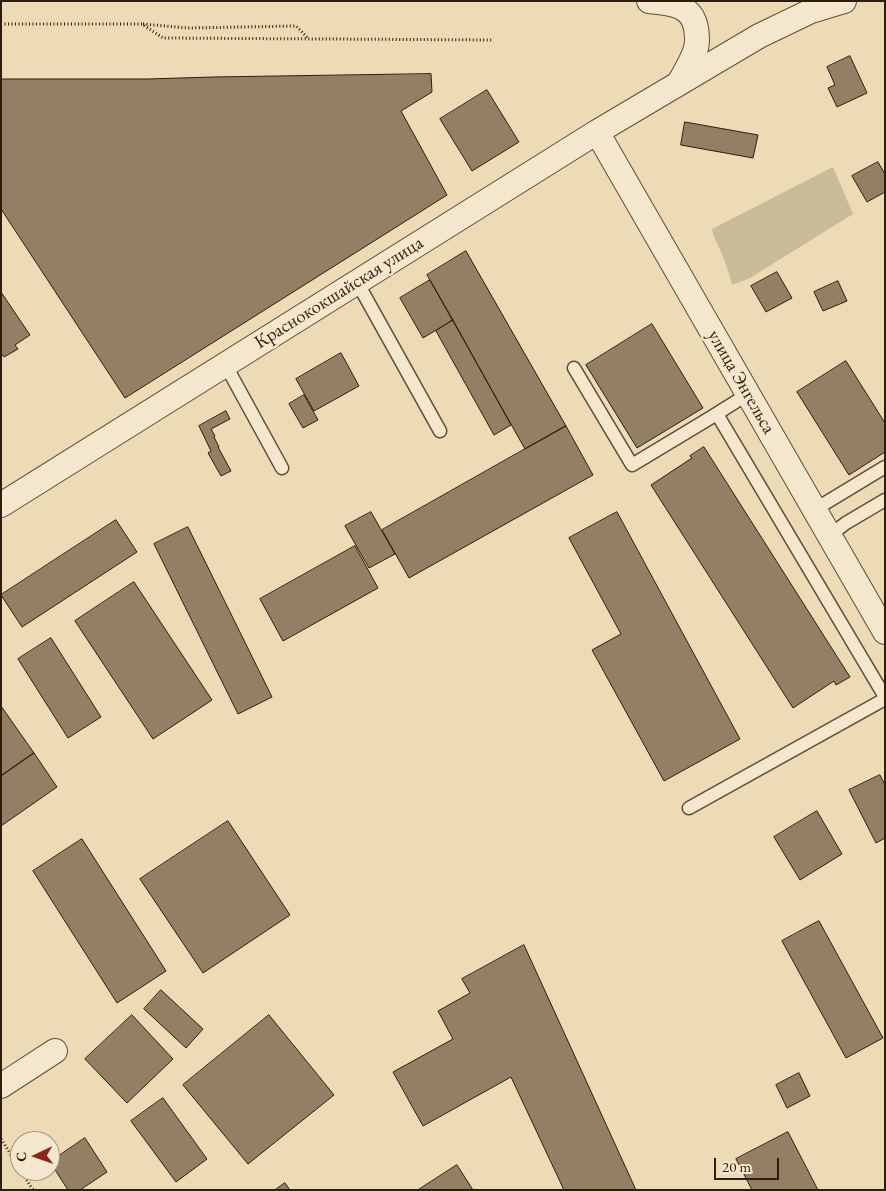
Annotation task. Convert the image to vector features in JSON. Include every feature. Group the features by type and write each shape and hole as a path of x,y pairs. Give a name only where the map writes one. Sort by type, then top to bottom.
{"street":[{"path":"649,1 673,4 682,8 690,13 695,23 698,37 697,46 679,83"},
{"name":"Краснококшайская улица","path":"1,505 597,132 759,36 811,11 844,1"},
{"name":"улица Энгельса","path":"597,132 885,632"},
{"path":"1,1086 55,1051"}],"lane":[{"path":"357,282 440,431"},
{"path":"225,364 282,468"},
{"path":"574,368 632,465 748,394"},
{"path":"689,808 885,698 717,414"},
{"path":"814,510 885,467"},
{"path":"829,536 846,523 885,500"}],"path":[{"path":"1,24 142,24 188,28 296,26 309,39"},
{"path":"142,24 164,38 494,40"},
{"path":"1,1139 10,1154"}],"shaded area":[{"path":"833,167 853,214 750,278 732,285 712,229"}],"building":[{"path":"850,56 867,93 837,107 828,88 835,85 827,67"},
{"path":"431,74 432,92 401,111 447,195 125,398 1,209 1,79 147,79"},
{"path":"487,90 519,142 472,171 440,119"},
{"path":"685,122 758,135 753,158 681,145"},
{"path":"878,162 885,174 885,192 867,202 852,176"},
{"path":"466,251 566,426 525,449 427,275"},
{"path":"777,272 792,298 766,312 751,286"},
{"path":"430,280 453,320 423,338 400,298"},
{"path":"838,281 847,301 823,311 814,292"},
{"path":"1,292 30,335 15,345 18,349 4,357 1,353"},
{"path":"453,320 511,425 494,435 436,331"},
{"path":"652,324 703,408 637,448 586,365"},
{"path":"341,353 359,386 314,411 296,379"},
{"path":"846,361 885,423 885,452 849,475 797,392"},
{"path":"304,395 318,420 303,428 289,404"},
{"path":"226,411 230,419 211,429 231,471 221,476 208,453 211,451 199,426"},
{"path":"566,426 593,475 409,578 382,530"},
{"path":"704,447 850,677 836,685 834,681 793,708 651,485 692,458 690,456"},
{"path":"371,512 395,554 369,568 345,526"},
{"path":"617,512 740,739 664,781 592,650 621,634 569,538"},
{"path":"116,520 137,552 22,627 1,595"},
{"path":"188,527 272,697 238,714 154,544"},
{"path":"355,546 378,588 283,641 260,599"},
{"path":"134,582 212,700 153,739 75,621"},
{"path":"51,638 101,717 68,738 18,659"},
{"path":"1,706 34,753 1,776"},
{"path":"34,753 57,787 1,826 1,776"},
{"path":"880,775 885,785 885,838 876,843 849,790"},
{"path":"817,811 842,854 800,880 774,837"},
{"path":"228,821 290,915 203,973 140,879"},
{"path":"82,839 166,971 117,1003 33,871"},
{"path":"819,921 883,1038 846,1058 782,941"},
{"path":"524,945 636,1190 564,1190 511,1077 423,1126 393,1072 453,1039 438,1011 470,993 462,979"},
{"path":"161,990 203,1029 186,1048 144,1009"},
{"path":"132,1015 173,1059 127,1103 85,1059"},
{"path":"269,1015 334,1095 248,1164 183,1085"},
{"path":"799,1073 810,1096 787,1108 776,1085"},
{"path":"163,1098 207,1159 176,1182 131,1121"},
{"path":"788,1132 818,1190 752,1190 736,1159"},
{"path":"85,1138 107,1172 80,1190 68,1190 60,1178 60,1155"},
{"path":"457,1165 473,1190 418,1190"},
{"path":"285,1183 290,1190 275,1190"}]}
